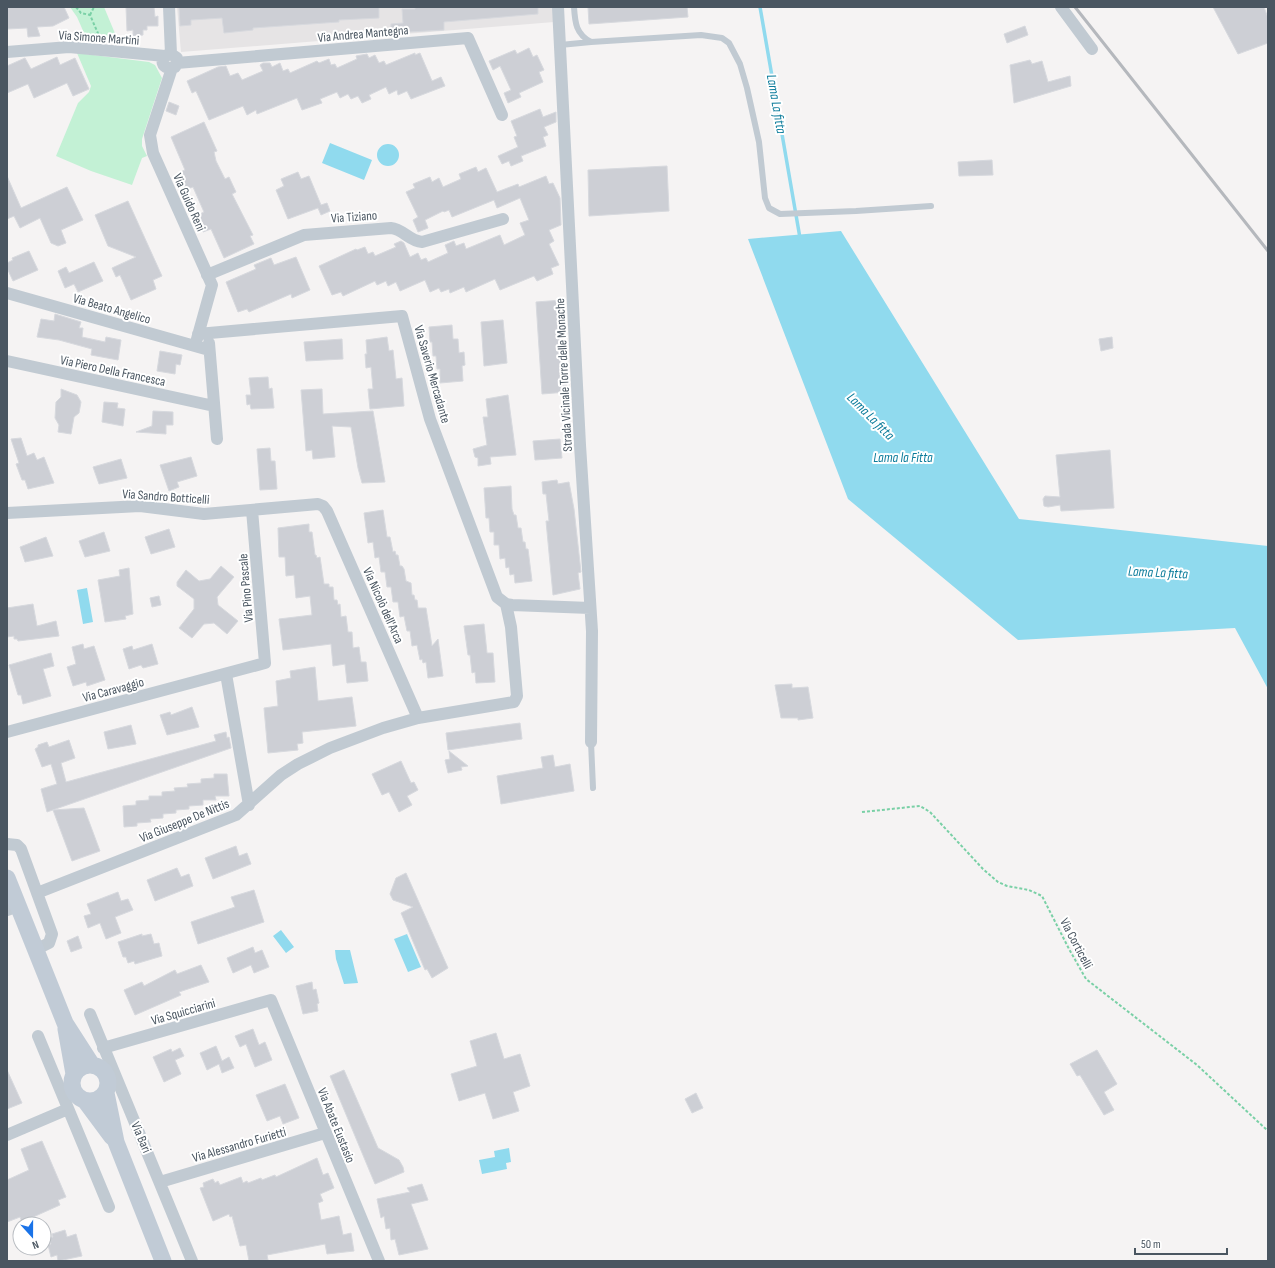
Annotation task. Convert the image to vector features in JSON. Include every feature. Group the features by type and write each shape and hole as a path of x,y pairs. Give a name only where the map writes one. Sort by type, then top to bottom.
{"main road":[{"name":"Via Bari","path":"7,878 12,908 35,950 65,1023 92,1065 110,1074 106,1093 116,1142 163,1261"},
{"name":"Via Bari","path":"65,1023 70,1087 76,1096 86,1102 116,1142"},
{"path":"70,1087 82,1067 92,1065"},
{"path":"86,1102 97,1101 106,1093"}],"street":[{"name":"Via Guido Reni","path":"169,7 171,60 150,141 153,153 212,288 200,338"},
{"name":"Strada Vicinale Torre delle Monache","path":"558,7 592,651 592,742"},
{"path":"1061,7 1092,49"},
{"name":"Via Andrea Mantegna","path":"171,60 468,38 502,115"},
{"name":"Via Simone Martini","path":"7,52 70,47 104,50 171,60"},
{"name":"Via Tiziano","path":"207,275 312,233 390,228 400,230 416,241 422,242 503,219"},
{"name":"Via Beato Angelico","path":"7,293 200,338 210,350 214,406"},
{"name":"Via Saverio Mercadante","path":"200,338 402,316 435,434 494,592 497,597 506,604"},
{"name":"Via Piero Della Francesca","path":"7,361 214,406"},
{"path":"214,406 217,439"},
{"name":"Via Sandro Botticelli","path":"7,512 140,506 204,514 318,504 323,506"},
{"name":"Via Nicolò dell'Arca","path":"323,506 327,511 418,718"},
{"name":"Via Pino Pascale","path":"252,510 265,663"},
{"path":"418,718 511,704 516,700 511,634 506,604 590,608"},
{"name":"Via Caravaggio","path":"7,732 265,663"},
{"path":"226,674 249,806"},
{"name":"Via Giuseppe De Nittis","path":"37,893 226,820 249,806 272,783 298,764 316,754 376,730 418,718"},
{"path":"7,844 17,845 21,849 52,938 50,943 35,950"},
{"name":"Via Squicciarini","path":"103,1048 271,1000"},
{"name":"Via Abate Eustasio","path":"271,1000 379,1261"},
{"name":"Via Bari","path":"90,1014 103,1048 110,1074 160,1182 192,1261"},
{"name":"Via Bari","path":"38,1036 70,1087 68,1109 108,1207"},
{"path":"7,1135 68,1109"},
{"name":"Via Alessandro Furietti","path":"160,1182 325,1133"}],"lane":[{"path":"574,7 575,23 578,31 583,38 591,42"},
{"path":"560,45 701,35 722,38 729,43 740,64 747,88 759,142 765,198 769,208 780,214 931,206"},
{"path":"592,742 593,788"}],"path":[{"path":"76,7 81,13 90,15"},
{"path":"94,7 90,15 104,50"},
{"name":"Via Corticelli","path":"862,812 920,806 930,812 983,869 998,882 1007,886 1029,890 1042,896 1086,979 1197,1065 1268,1130"}],"shaded area":[{"path":"177,7 553,7 554,22 181,52"}],"green space":[{"path":"70,7 104,7 119,43 88,42 77,17"},
{"path":"77,53 149,62 155,65 162,78 142,139 142,146 147,156 142,158 132,185 91,171 56,156 78,103 89,92 91,86"}],"water":[{"path":"330,143 372,160 364,180 322,163"},
{"path":"388,144 396,147 399,155 396,163 388,166 380,163 377,155 380,147"},
{"name":"Lama la Fitta","path":"841,231 1019,519 1268,546 1268,689 1235,628 1018,640 848,499 748,239"},
{"path":"87,588 93,622 83,624 77,590"},
{"path":"281,930 294,947 286,953 273,936"},
{"path":"407,934 421,967 408,972 394,939"},
{"path":"335,950 350,950 358,983 344,984 336,959"},
{"path":"509,1148 511,1162 506,1163 507,1169 482,1174 479,1160 495,1157 494,1151"}],"building":[{"path":"7,7 64,7 69,18 53,26 37,27 40,36 28,37 27,28 7,29"},
{"path":"126,7 154,7 155,17 158,16 158,26 147,26 147,30 143,30 143,35 133,36 133,30 127,31"},
{"path":"179,7 379,7 379,18 253,28 253,30 224,33 222,18 191,20 191,25 180,26"},
{"path":"415,7 538,7 538,14 444,22 444,30 391,33 391,24 403,23 402,9 415,9"},
{"path":"588,7 687,7 688,17 589,24"},
{"path":"1213,7 1264,7 1268,18 1268,43 1238,54"},
{"path":"1025,26 1028,35 1007,43 1004,34"},
{"path":"529,48 533,57 537,55 544,70 539,72 543,82 519,93 521,97 508,103 504,93 511,90 500,66 493,70 489,61 515,50 517,54"},
{"path":"415,53 415,55 420,53 432,81 441,77 445,86 411,99 407,91 398,95 397,90 389,94 386,87 369,95 371,99 362,103 358,96 351,99 348,94 340,98 337,92 320,99 322,103 302,110 297,98 257,114 256,110 247,115 243,106 209,120 196,91 192,93 187,81 218,67 226,66 230,76 238,73 242,80 263,71 260,65 263,63 270,63 272,67 280,63 283,71 288,69 290,73 317,61 319,63 329,59 331,65 335,64 337,68 357,59 356,56 367,54 369,58 375,55 379,63 384,61 386,65"},
{"path":"57,57 60,65 75,58 89,89 73,96 67,83 34,98 28,84 7,93 7,66 25,58 31,69"},
{"path":"1030,60 1032,64 1042,61 1048,82 1070,76 1071,86 1014,103 1010,65"},
{"path":"169,102 179,106 176,115 166,111"},
{"path":"540,109 543,117 556,112 556,122 544,127 548,135 543,137 546,146 521,156 523,161 511,166 509,161 502,164 498,156 518,147 514,137 517,136 511,121"},
{"path":"204,122 217,151 214,152 216,161 225,179 229,177 236,192 232,194 253,235 250,236 254,244 224,258 211,229 203,232 196,216 204,212 193,187 185,190 178,173 185,170 171,137"},
{"path":"992,160 993,175 959,176 958,162"},
{"path":"667,166 669,211 589,216 588,170"},
{"path":"476,167 478,172 486,168 497,192 518,184 519,187 546,176 549,184 553,183 560,198 561,225 549,230 554,241 549,244 559,265 551,268 553,274 537,281 534,276 500,290 495,279 466,292 464,287 450,293 449,289 441,292 439,288 430,292 425,280 400,291 396,282 388,286 386,281 377,285 375,281 343,296 341,292 332,295 319,266 356,249 365,247 368,254 373,252 375,256 396,247 394,244 401,241 404,243 410,257 418,253 421,260 426,258 428,262 448,253 445,245 454,241 456,246 464,243 466,249 500,235 504,245 525,235 520,223 529,220 520,198 497,208 494,200 452,217 449,210 443,211 425,220 428,228 418,232 413,220 418,217 406,192 415,188 413,184 430,177 432,182 439,178 443,187 461,179 459,174"},
{"path":"298,172 301,179 309,176 321,205 327,203 330,211 321,215 318,208 288,219 276,190 284,186 281,179"},
{"path":"7,176 21,208 67,187 83,220 61,230 66,243 58,246 51,243 40,218 20,228 14,216 7,219"},
{"path":"128,201 162,276 153,280 156,289 131,300 120,275 116,277 112,268 136,257 108,246 95,215"},
{"path":"29,251 38,270 13,281 7,268 7,263 13,260 12,258"},
{"path":"296,257 310,290 292,298 291,294 249,312 247,309 238,312 226,282 256,269 254,265 271,258 274,265"},
{"path":"94,262 103,281 78,292 74,284 65,288 58,271 66,267 69,273"},
{"path":"562,300 567,392 542,394 536,302"},
{"path":"55,314 81,322 79,328 83,328 82,337 105,342 106,337 121,340 118,360 91,355 92,349 59,340 37,337 41,319 54,321"},
{"path":"503,320 507,363 484,366 481,322"},
{"path":"452,325 453,339 458,339 459,353 464,352 465,365 462,366 463,381 440,383 440,369 437,369 436,356 433,356 429,327"},
{"path":"387,337 389,351 393,350 396,379 402,378 404,406 370,409 368,389 373,389 371,367 366,368 366,340"},
{"path":"1112,337 1113,348 1101,351 1099,339"},
{"path":"342,339 343,359 306,361 304,342"},
{"path":"160,351 182,355 180,365 176,364 175,374 157,371"},
{"path":"268,377 269,389 272,388 274,408 251,409 250,404 247,405 246,395 251,395 249,378"},
{"path":"61,389 77,395 81,402 79,413 74,417 71,434 58,432 59,425 55,418 56,402 61,397"},
{"path":"322,389 323,414 373,411 385,482 362,483 351,427 332,426 335,457 313,459 312,450 306,451 301,390"},
{"path":"508,395 516,455 490,457 491,464 478,466 478,458 475,457 473,449 487,445 483,417 488,417 486,399"},
{"path":"104,402 118,403 117,408 125,409 123,426 102,422"},
{"path":"153,411 173,412 173,425 166,425 166,434 136,432 152,426"},
{"path":"21,438 27,456 34,453 37,460 44,457 54,483 28,489 25,480 22,480 16,464 19,463 11,439"},
{"path":"560,439 562,458 535,460 533,441"},
{"path":"270,448 271,461 275,461 277,489 260,490 257,449"},
{"path":"1110,450 1114,508 1061,511 1060,505 1048,507 1044,506 1043,499 1045,496 1060,497 1056,455"},
{"path":"191,457 197,476 177,482 179,487 169,491 160,465"},
{"path":"121,459 127,478 99,484 93,467"},
{"path":"557,480 558,484 569,482 574,509 581,572 578,573 580,589 553,595 546,521 549,521 546,494 543,494 542,482"},
{"path":"511,486 512,509 514,515 516,515 518,528 521,528 523,542 525,542 526,549 528,549 532,581 515,583 514,574 510,575 509,567 506,568 505,558 500,559 499,545 494,545 494,532 490,532 489,518 486,518 484,488"},
{"path":"383,510 387,537 390,537 393,552 395,551 396,555 398,555 400,566 404,569 406,581 411,583 412,595 414,595 415,600 417,600 418,608 426,608 432,646 438,639 443,676 428,678 426,662 423,663 422,659 420,660 417,645 412,646 410,631 407,631 404,616 400,617 398,602 393,602 391,587 387,587 385,572 381,572 379,557 375,558 373,542 368,543 364,513"},
{"path":"309,524 309,532 312,532 315,555 317,558 320,557 324,584 329,584 329,587 333,587 334,600 337,600 338,605 340,604 341,617 346,616 348,632 352,632 353,648 359,647 361,662 366,662 368,681 347,683 345,664 333,666 331,644 283,650 279,619 312,615 310,596 296,598 294,575 286,576 285,557 279,557 278,528"},
{"path":"169,529 175,547 151,554 145,537"},
{"path":"104,532 110,551 85,557 79,541"},
{"path":"46,537 53,556 25,562 20,547"},
{"path":"221,566 234,577 217,597 218,605 238,621 227,634 214,623 204,624 192,638 179,628 194,609 194,599 177,586 177,582 186,570 199,581 210,579"},
{"path":"129,568 133,614 125,616 126,619 105,622 98,580 120,576 119,570"},
{"path":"159,596 161,605 152,607 150,598"},
{"path":"33,604 37,626 56,621 59,636 18,641 17,639 14,639 14,636 7,637 7,608"},
{"path":"484,624 487,653 493,653 495,682 476,683 475,672 472,673 470,655 468,655 464,626"},
{"path":"83,644 84,649 94,646 105,680 87,686 86,682 73,686 67,667 76,664 72,647"},
{"path":"152,644 158,664 143,668 141,665 129,669 123,649 132,646 133,650"},
{"path":"51,653 54,666 43,669 51,696 23,704 21,695 18,695 9,665"},
{"path":"315,667 318,701 352,697 356,726 302,732 303,743 297,744 298,750 268,753 264,708 278,706 276,681 291,678 290,671"},
{"path":"792,684 792,688 808,687 813,718 798,720 798,718 781,718 775,685"},
{"path":"192,707 199,727 167,735 160,715 170,712 171,715"},
{"path":"520,723 522,739 448,750 446,733"},
{"path":"131,725 136,744 108,749 104,732"},
{"path":"226,732 227,738 229,737 231,748 47,812 41,789 57,784 51,764 42,767 35,749 38,745 47,742 49,747 69,740 75,758 61,763 66,782 216,741 214,735"},
{"path":"449,751 468,766 461,767 462,770 448,773 445,760 450,759"},
{"path":"553,755 555,767 570,764 574,791 501,804 497,776 543,768 541,757"},
{"path":"401,761 411,783 414,782 418,790 407,796 412,805 399,812 389,792 382,795 372,774"},
{"path":"214,774 227,774 229,796 215,796 216,800 203,800 203,805 189,806 189,809 176,810 176,813 163,814 163,818 150,819 151,822 137,823 137,826 124,827 123,806 136,805 136,801 149,800 149,796 162,796 162,792 175,791 174,788 188,787 187,784 201,783 201,779 214,778"},
{"path":"84,808 100,851 72,861 53,810"},
{"path":"236,846 239,856 247,853 251,864 213,879 205,858"},
{"path":"177,868 181,877 189,874 193,886 155,901 147,880"},
{"path":"406,873 448,968 432,978 427,969 425,970 401,913 413,907 393,900 390,894 396,878"},
{"path":"254,890 264,922 198,944 191,922 235,907 231,897"},
{"path":"118,892 121,901 128,899 133,910 115,917 121,933 106,939 100,923 88,928 84,916 91,914 87,904"},
{"path":"142,934 142,936 151,934 154,944 159,943 162,956 135,964 134,961 128,963 126,957 123,957 118,942"},
{"path":"78,936 82,948 71,952 67,941"},
{"path":"253,947 255,953 262,950 269,967 254,973 251,965 233,973 227,958"},
{"path":"201,965 209,982 179,992 181,995 135,1015 124,990 142,982 144,986 175,970 177,974"},
{"path":"312,982 313,990 316,989 319,1003 317,1004 318,1011 303,1014 296,986"},
{"path":"253,1029 259,1045 265,1042 272,1060 255,1067 246,1044 240,1047 235,1036"},
{"path":"496,1033 504,1059 520,1054 530,1086 513,1092 519,1111 493,1119 485,1093 459,1101 451,1074 477,1066 470,1041"},
{"path":"216,1046 222,1061 229,1057 234,1068 222,1073 219,1064 207,1070 200,1053"},
{"path":"180,1048 184,1056 175,1060 181,1074 164,1082 153,1057 171,1049 172,1052"},
{"path":"1097,1050 1117,1084 1104,1092 1114,1110 1104,1115 1080,1075 1077,1076 1070,1064"},
{"path":"7,1070 22,1103 7,1109"},
{"path":"344,1070 378,1148 399,1160 404,1172 375,1184 330,1076"},
{"path":"285,1084 299,1118 283,1124 280,1116 267,1121 256,1095"},
{"path":"696,1093 703,1108 692,1113 685,1099"},
{"path":"42,1141 66,1197 58,1200 60,1205 35,1216 12,1216 12,1220 7,1222 7,1180 29,1170 21,1149"},
{"path":"317,1158 323,1175 328,1173 334,1188 320,1194 323,1201 318,1203 321,1220 339,1216 343,1235 351,1233 354,1251 327,1254 325,1244 267,1255 268,1260 249,1261 246,1245 240,1246 232,1216 230,1217 229,1214 213,1221 200,1188 204,1187 203,1183 213,1179 215,1183 218,1181 220,1185 241,1177 243,1183 247,1181 248,1183 275,1175 276,1177"},
{"path":"422,1184 428,1200 411,1204 428,1249 399,1255 395,1239 391,1240 390,1228 386,1229 384,1216 381,1218 377,1199 410,1192 407,1188"},
{"path":"65,1230 67,1237 76,1234 82,1256 58,1261 57,1255 51,1257 52,1234"}],"waterway":[{"name":"Lama La fitta","path":"760,7 800,238"}],"railway":[{"path":"1075,7 1268,251"}]}
